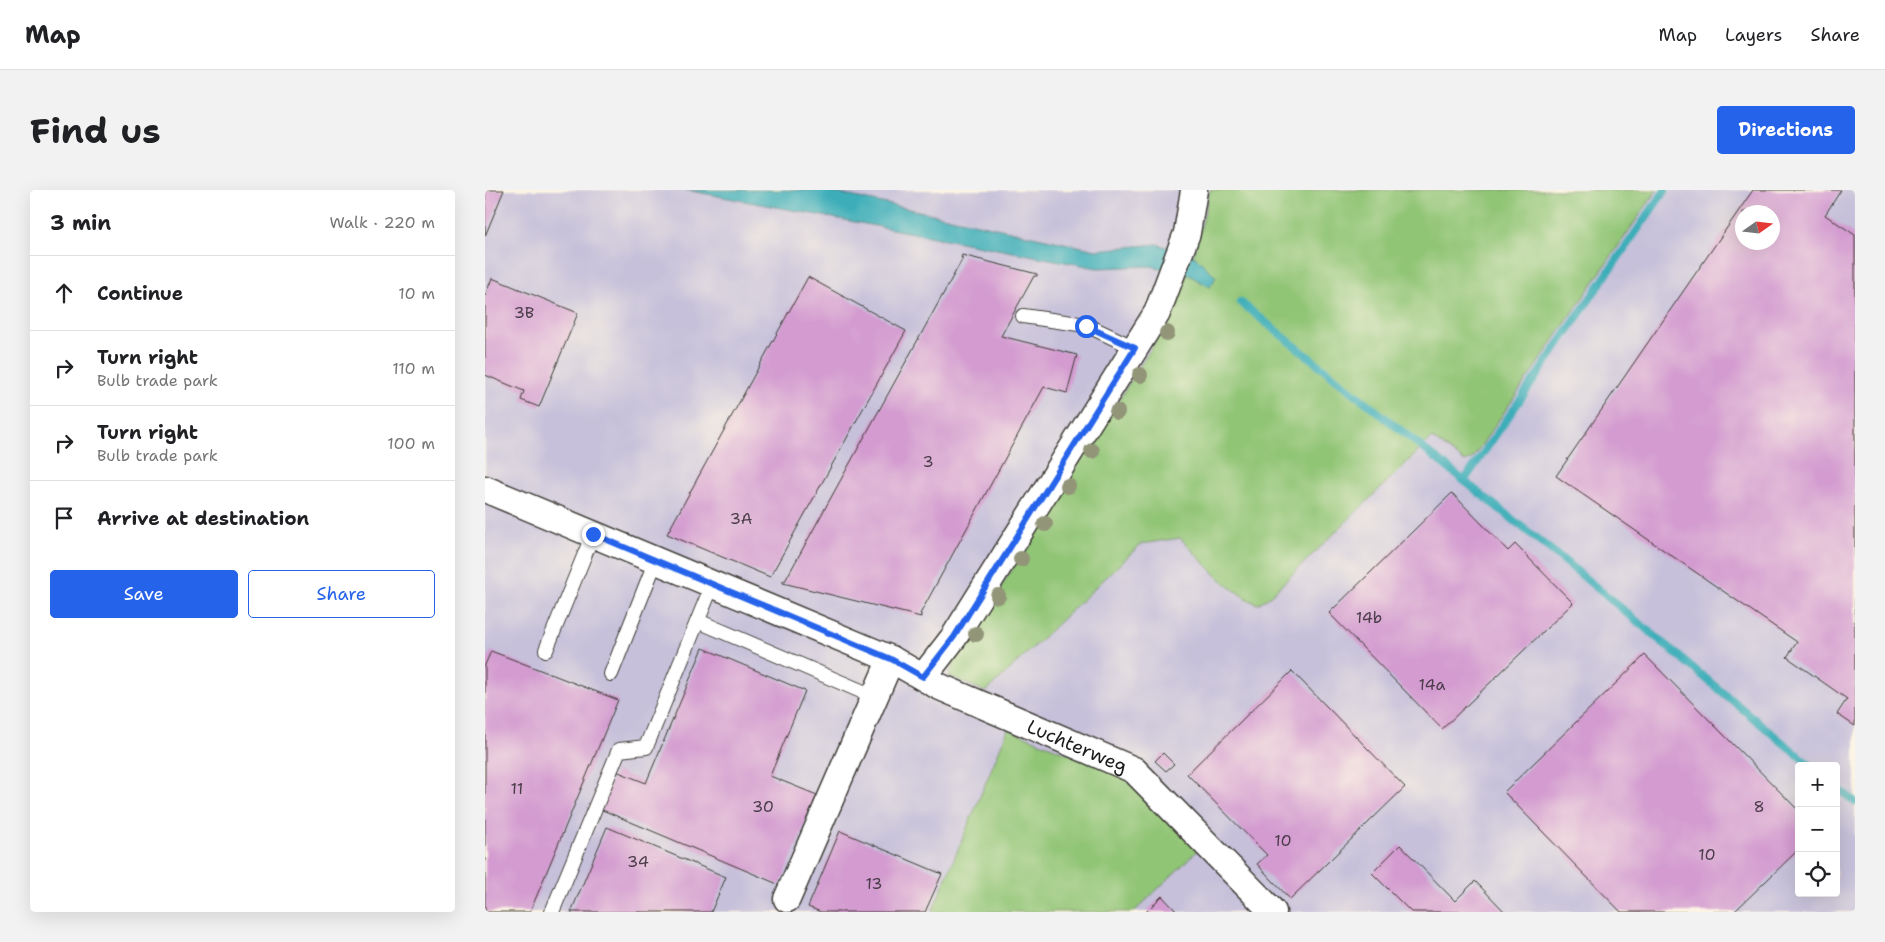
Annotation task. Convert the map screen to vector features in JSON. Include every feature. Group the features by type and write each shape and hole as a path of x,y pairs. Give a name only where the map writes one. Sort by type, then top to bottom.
{"street":[{"path":"923,677 954,637 1157,313 1187,233 1194,190"},
{"name":"Luchterweg","path":"485,489 891,659 938,686 1134,770 1273,912"},
{"path":"787,899 891,659"}],"lane":[{"path":"1023,316 1086,326 1135,348"},
{"path":"546,650 593,534"},
{"path":"611,674 656,560"},
{"path":"552,912 619,750 645,748 713,583"},
{"path":"698,621 875,697"}],"shaded area":[{"path":"485,190 1855,190 1855,912 485,912"}],"green space":[{"path":"1210,190 1657,190 1472,459 1465,462 1432,438 1268,598 1257,604 1225,583 1180,538 1141,544 986,692 949,676 953,663 1164,328 1186,278"},
{"path":"1008,729 1121,775 1198,850 1134,912 932,912"}],"water":[{"path":"686,190 823,190 1096,250 1157,244 1196,257 1216,277 1210,287 1187,274 1151,266 1097,268"}],"building":[{"path":"485,190 504,190 485,236"},
{"path":"1753,190 1841,190 1825,215 1855,235 1855,726 1837,714 1847,699 1787,657 1797,642 1556,476 1735,216 1735,250 1780,250 1780,205 1743,205"},
{"path":"962,255 1037,274 1037,276 1034,276 1001,336 1077,355 1067,393 1044,387 920,614 921,617 783,583 963,258 961,258"},
{"path":"808,277 906,331 770,577 667,534"},
{"path":"492,278 578,313 539,407 521,400 524,391 485,375 485,296"},
{"path":"1452,493 1508,551 1515,544 1573,603 1442,729 1329,613"},
{"path":"703,648 805,691 770,776 817,795 780,885 600,809 616,771 646,783"},
{"path":"491,651 618,700 530,912 485,912 485,665"},
{"path":"1645,655 1795,807 1795,853 1734,912 1621,912 1504,792"},
{"path":"1292,671 1405,787 1290,899 1257,864 1267,855 1187,774"},
{"path":"1163,753 1174,764 1166,771 1155,761"},
{"path":"607,827 726,877 711,912 571,912"},
{"path":"840,831 942,874 925,912 821,912 808,907"},
{"path":"1400,845 1455,901 1475,881 1505,912 1411,912 1372,873"},
{"path":"1162,896 1177,912 1146,912"}],"waterway":[{"path":"1464,481 1665,190"},
{"path":"1240,302 1561,558 1806,762"},
{"path":"1840,790 1855,802"}],"route":[{"path":"593,534 891,659 923,677 954,637 1135,348 1086,326"}]}
